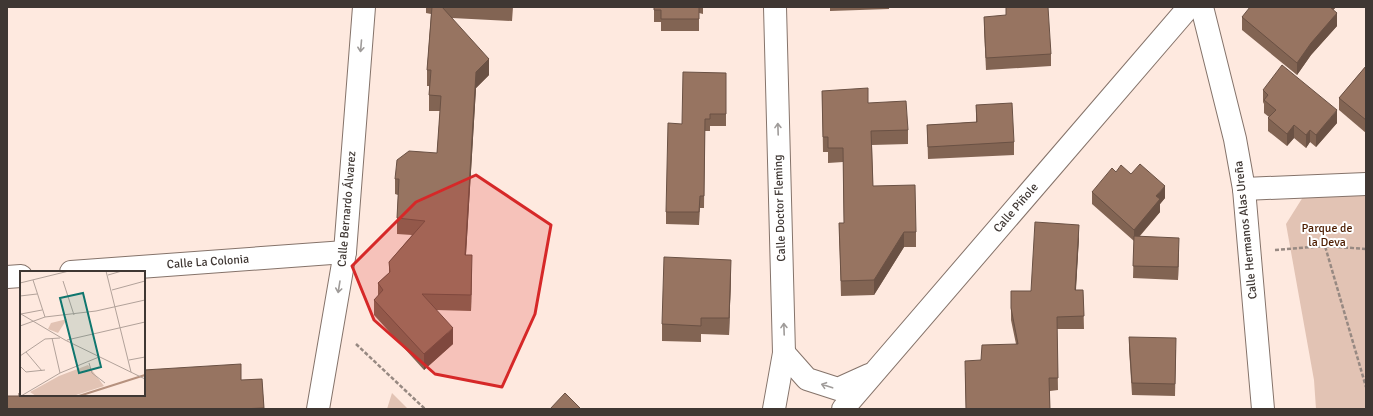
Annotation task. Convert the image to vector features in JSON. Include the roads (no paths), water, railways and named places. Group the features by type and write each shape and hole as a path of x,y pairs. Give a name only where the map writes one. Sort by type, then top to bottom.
{"street":[{"name":"Calle Bernardo Álvarez","path":"318,409 345,252 364,7"},
{"name":"Calle Doctor Fleming","path":"774,409 784,353 775,7"},
{"name":"Calle Piñole","path":"843,409 1189,7"},
{"name":"Calle Hermanos Alas Ureña","path":"1202,7 1235,140 1244,189 1263,409"},
{"path":"1244,189 1366,184"},
{"name":"Calle La Colonia","path":"85,271 345,252"},
{"path":"7,277 20,276"},
{"path":"784,353 807,379 838,389 876,372"}],"park label":[{"name":"Parque de la Deva","path":"1327,235"}]}
